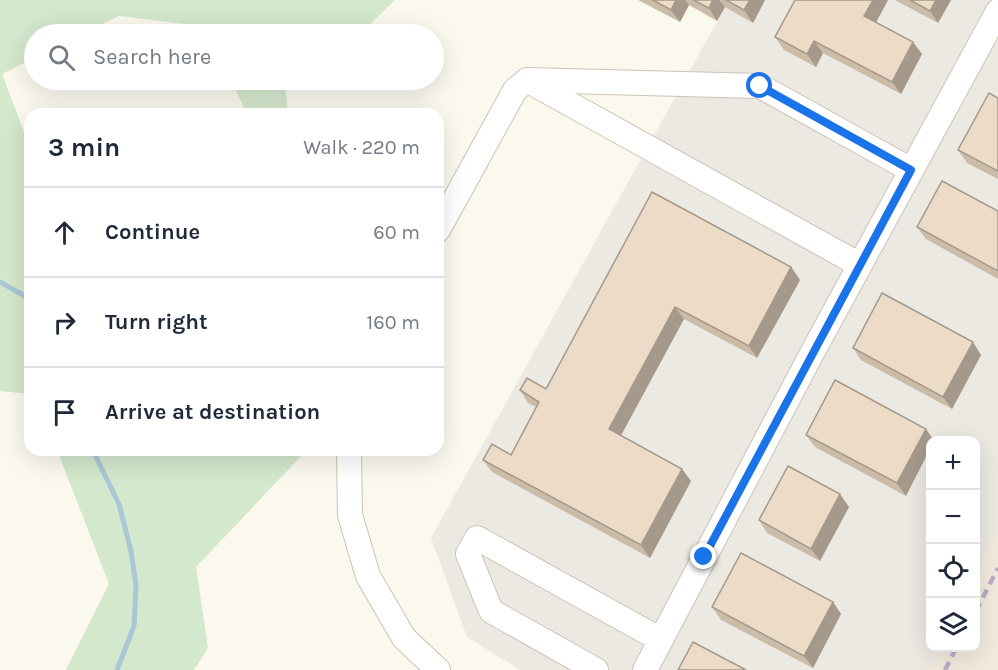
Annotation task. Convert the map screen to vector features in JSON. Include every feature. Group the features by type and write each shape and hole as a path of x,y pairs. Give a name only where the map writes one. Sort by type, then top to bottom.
{"street":[{"path":"645,670 998,11"},
{"path":"444,219 515,90 527,80 760,86 911,170"},
{"path":"527,80 860,265"},
{"path":"349,456 350,515 368,576 404,638 438,670"},
{"path":"596,670 491,611 468,554 477,538 661,640"}],"shaded area":[{"path":"729,0 998,0 998,529 980,567 980,436 926,436 926,652 938,652 929,670 520,670 467,637 431,538"},
{"path":"998,529 998,670 929,670 938,652 980,652 980,567"}],"green space":[{"path":"0,0 395,0 370,24 184,24 119,16 103,24 24,24 24,63 2,74 24,132 24,393 0,391"},
{"path":"236,90 286,90 287,108 244,108"},
{"path":"59,456 301,456 196,567 208,648 194,670 66,670 109,584"}],"building":[{"path":"653,0 676,0 671,10"},
{"path":"693,0 713,0 709,8"},
{"path":"726,0 750,0 744,10"},
{"path":"795,0 873,0 864,16 913,42 892,82 814,41 807,54 775,37"},
{"path":"910,0 936,0 930,11"},
{"path":"989,93 998,98 998,171 958,150"},
{"path":"942,181 998,211 998,271 917,227"},
{"path":"652,192 791,267 749,346 675,307 609,429 682,469 641,545 483,460 492,444 511,455 539,402 520,390 527,378 546,389"},
{"path":"882,293 973,342 943,397 853,348"},
{"path":"835,380 926,429 897,483 806,435"},
{"path":"788,466 840,494 811,549 759,520"},
{"path":"741,553 833,602 804,656 712,607"},
{"path":"693,642 746,670 678,670"}],"waterway":[{"path":"0,282 24,296"},
{"path":"96,456 119,504 131,551 136,586 134,626 117,670"}],"railway":[{"path":"980,603 998,568"},
{"path":"945,670 954,652"}],"route":[{"path":"704,557 911,170 760,86"}]}
